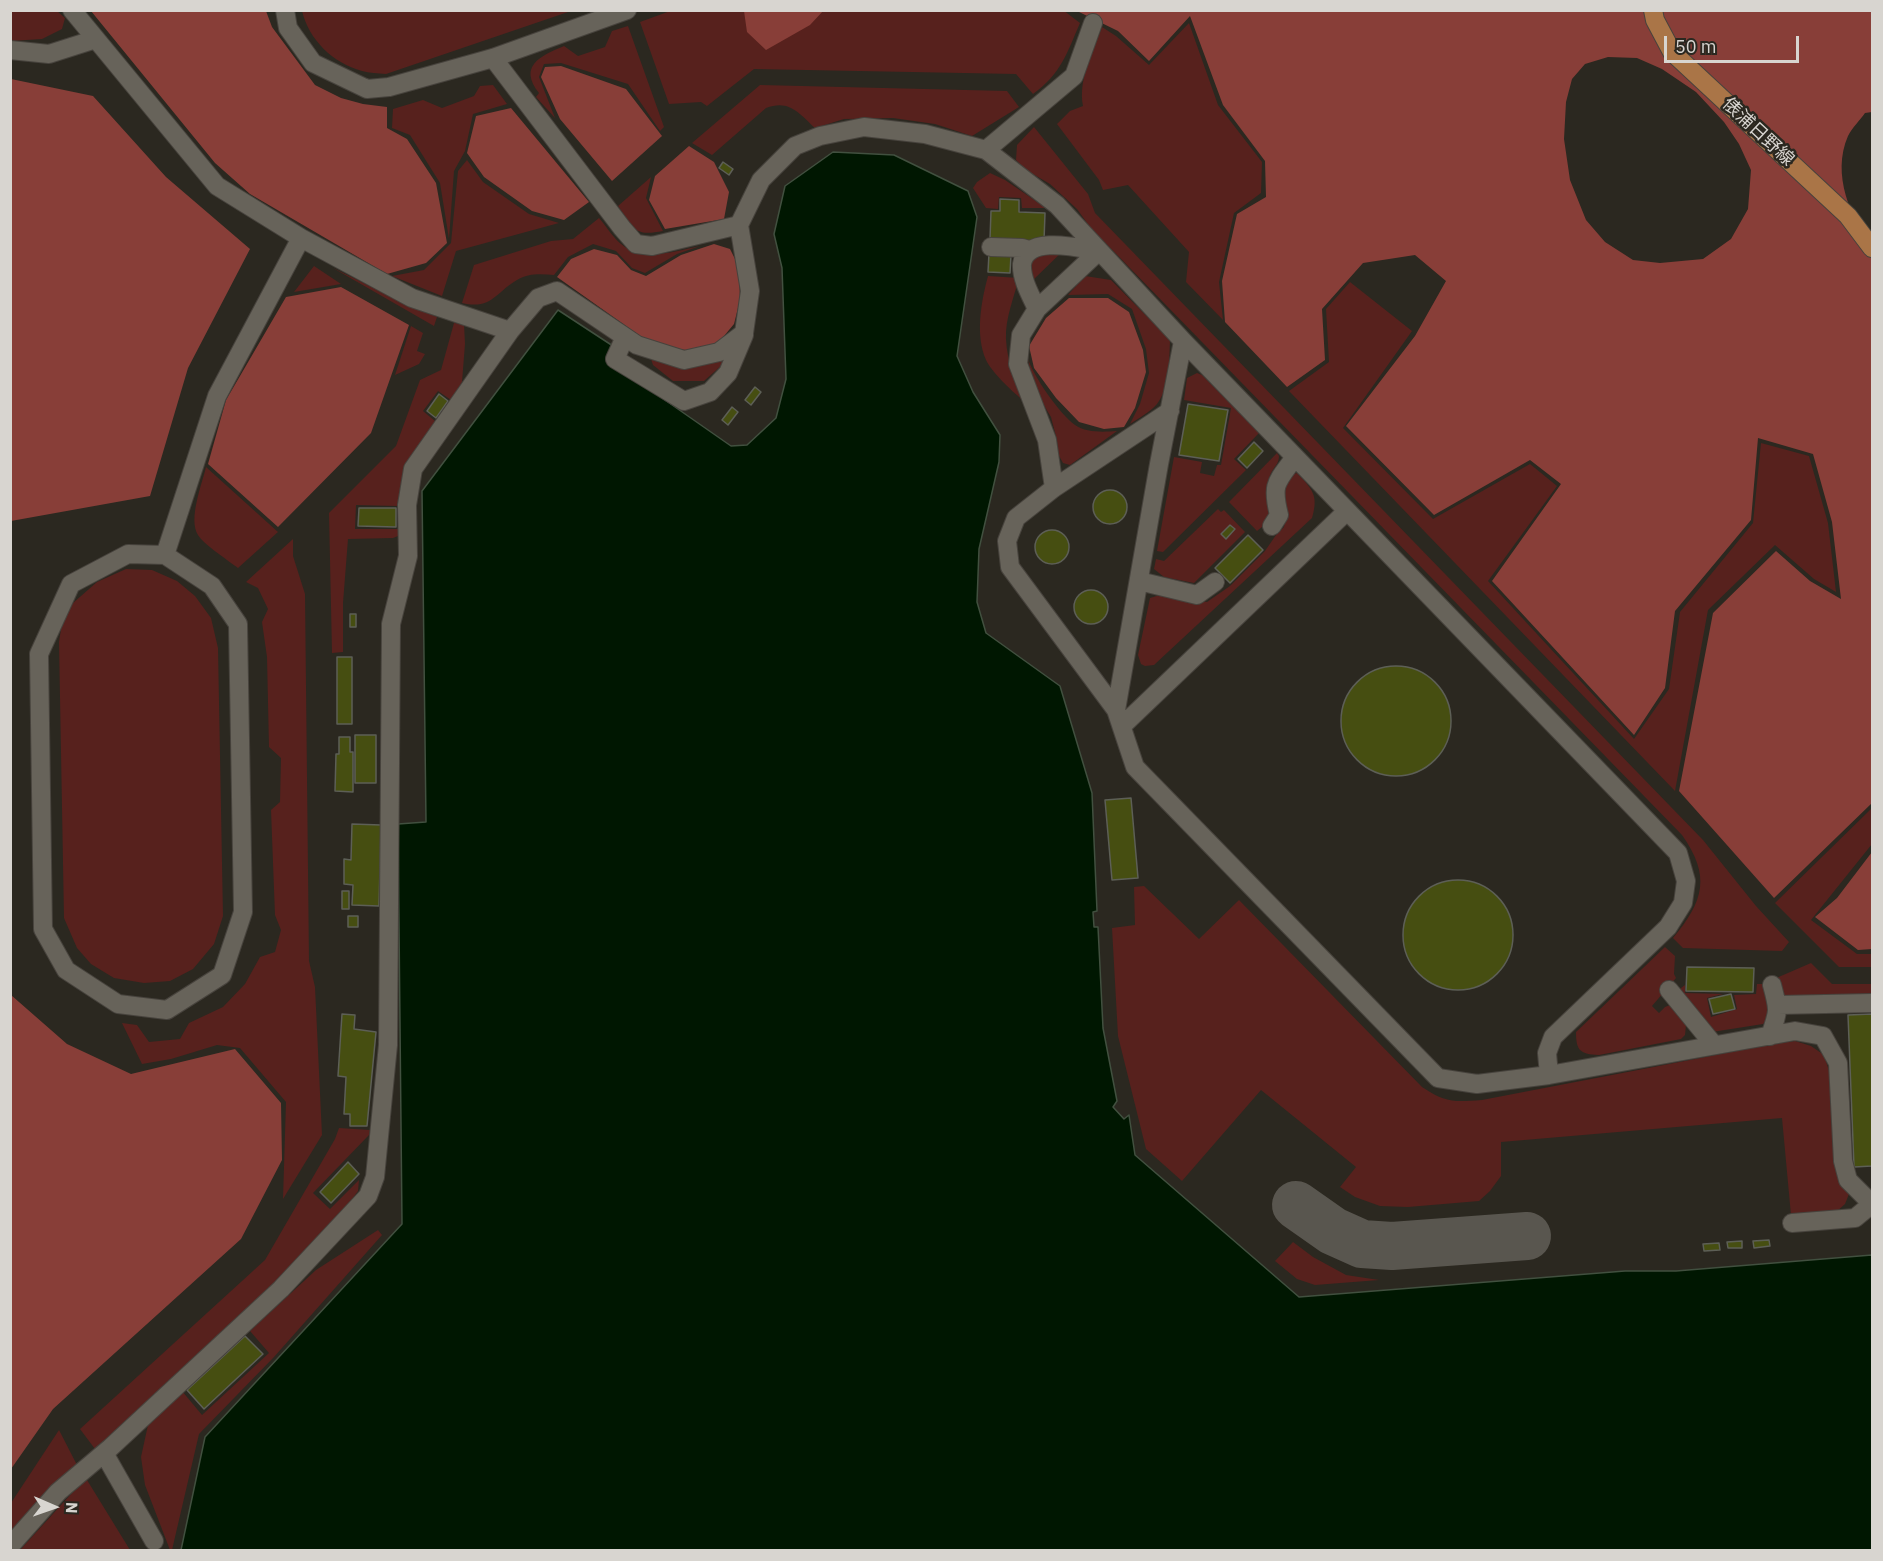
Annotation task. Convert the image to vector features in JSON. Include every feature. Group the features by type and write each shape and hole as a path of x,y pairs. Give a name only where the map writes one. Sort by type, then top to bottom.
{"main road":[{"name":"俵浦日野線","path":"1653,10 1655,20 1672,51 1848,216 1872,248"}],"street":[{"path":"72,10 217,186 301,238 412,298 510,331"},
{"path":"285,10 288,28 314,63 367,89 389,87 493,58 627,10"},
{"path":"986,150 1074,76 1093,23"},
{"path":"10,50 49,54 96,39"},
{"path":"493,58 636,244 652,246 739,225"},
{"path":"626,337 615,359 684,401 710,392 728,374 744,333 750,291 739,225 761,180 795,146 820,136 864,127 925,134 986,150 1057,205 1183,341 1678,853 1686,881 1683,903 1668,927 1554,1037 1547,1053 1550,1075"},
{"path":"165,555 217,396 301,238"},
{"path":"1037,309 1025,281 1022,266 1024,256 1029,250 1036,247 1068,246 1099,251"},
{"path":"991,247 1029,250"},
{"path":"1054,488 1047,440 1018,364 1022,335 1037,309 1099,251"},
{"path":"12,1546 58,1492 104,1453 281,1289 368,1196 375,1177 388,1045 391,624 408,556 407,505 413,470 510,331 538,298 557,291 637,345 684,360 719,352 744,333"},
{"path":"1119,718 1138,582 1183,341"},
{"path":"1170,411 1054,488 1016,518 1007,542 1010,567 1119,718 1135,767 1438,1078 1477,1084 1550,1075 1795,1031 1822,1036 1838,1063 1843,1161 1848,1180 1872,1204 1855,1218 1792,1223"},
{"path":"1272,526 1279,515 1275,499 1276,484 1295,457"},
{"path":"1119,718 1347,511"},
{"path":"128,554 165,555 212,586 238,624 243,912 222,975 167,1010 118,1004 66,970 44,929 39,654 71,584 128,554"},
{"path":"1138,582 1197,595 1215,582"},
{"path":"1770,1036 1778,1016 1778,1005 1772,985"},
{"path":"1669,990 1714,1046"},
{"path":"1778,1005 1872,1003"},
{"path":"104,1453 154,1541"}],"shaded area":[{"path":"302,10 571,11 386,74 362,71 332,56 316,41 305,22"},
{"path":"673,10 1063,10 1080,23 1057,71 1033,94 1016,74 754,69 707,106 701,102 669,104 640,22"},
{"path":"744,10 823,11 810,25 766,50 747,32"},
{"path":"10,11 57,11 65,18 62,29 42,39 11,41"},
{"path":"91,11 266,11 272,27 315,85 341,98 387,107 387,128 407,139 436,183 447,243 426,263 387,274 250,194 215,163"},
{"path":"1077,11 1872,11 1872,112 1865,113 1848,136 1843,151 1842,166 1843,181 1851,210 1872,250 1872,803 1774,898 1679,791 1713,613 1776,551 1810,581 1841,599 1832,522 1813,454 1758,438 1751,520 1675,611 1665,688 1634,735 1492,581 1561,484 1530,460 1434,515 1346,426 1415,336 1446,281 1415,255 1363,263 1322,309 1325,360 1287,387 1225,322 1222,281 1237,214 1266,197 1265,161 1223,105 1190,16 1149,61 1118,31","holes":["1608,57 1637,58 1662,69 1696,92 1724,122 1739,144 1751,170 1748,209 1731,239 1703,259 1660,263 1633,260 1605,242 1586,220 1570,180 1564,139 1566,102 1572,79 1585,64"]},
{"path":"1189,23 1218,105 1262,162 1261,193 1234,213 1219,282 1223,320 1186,282 1189,252 1128,185 1103,190 1099,180 1057,124 1070,111 1083,106 1084,76 1102,27 1116,36 1149,65"},
{"path":"628,26 664,127 660,131 628,84 561,63 544,64 539,77 555,118 536,97 539,93 531,76 531,69 535,63 564,46 578,56 605,47 612,31"},
{"path":"561,66 626,89 662,136 612,181 560,119 541,77 545,67"},
{"path":"11,79 93,96 166,177 250,249 188,368 150,496 11,521"},
{"path":"493,85 507,104 473,114 465,151 454,171 449,239 440,183 410,135 392,128 393,109 423,100 442,108 474,96 480,86"},
{"path":"760,85 1007,91 1019,107 972,136 935,124 893,118 844,119 815,128 793,109 781,105 766,108 712,155 692,143"},
{"path":"511,108 589,202 564,220 532,211 484,177 467,153 476,116"},
{"path":"1034,127 1088,194 1095,213 1703,840 1756,906 1789,942 1782,951 1683,948 1673,938 1692,912 1700,888 1697,863 1682,835 1090,227 1077,209 1050,184 1026,170 1016,160 1017,145"},
{"path":"689,146 714,162 729,192 724,219 665,229 649,200 655,176"},
{"path":"833,152 894,155 968,191 977,217 957,356 973,392 1000,435 999,462 979,549 977,602 986,633 1060,686 1092,793 1097,911 1093,912 1094,927 1098,927 1103,1028 1117,1101 1113,1107 1124,1119 1129,1115 1135,1155 1299,1297 1625,1271 1676,1271 1872,1255 1872,1550 181,1550 205,1437 402,1224 398,824 426,822 422,491 558,310 616,348 609,361 731,446 747,445 776,418 786,379 782,268 774,234 785,186"},
{"path":"467,160 483,182 529,214 559,223 456,251 442,296 392,276 424,270 451,243 458,171"},
{"path":"990,173 1005,180 1046,208 1022,208 1021,198 999,197 998,209 986,208 973,188 977,182"},
{"path":"651,177 646,198 663,231 646,233 635,229 618,206"},
{"path":"599,218 617,241 633,251 661,254 700,246 677,254 645,273 632,268 616,251 593,244 568,257 554,275 526,276 487,302 472,305 462,303 474,265 551,241 573,239"},
{"path":"714,244 730,249 739,267 740,300 734,324 719,342 699,351 673,349 643,338 557,277 571,259 594,249 617,255 631,270 646,276 681,255"},
{"path":"1063,251 1032,281 1030,256"},
{"path":"314,266 341,284 294,292"},
{"path":"333,268 437,317 434,326"},
{"path":"988,276 1019,278 1008,316 1006,339 1012,371 1025,402 993,371 983,350 980,318"},
{"path":"1085,276 1111,280 1170,340 1168,373 1161,397 1151,410 1130,424 1140,404 1149,373 1146,349 1132,309 1108,294 1068,295"},
{"path":"1350,282 1412,331 1343,428 1433,519 1530,464 1557,486 1488,581 1634,739 1669,689 1680,612 1753,523 1761,443 1809,456 1828,523 1836,592 1814,579 1775,545 1708,610 1675,791 1289,391 1329,362 1326,309"},
{"path":"341,287 409,325 371,433 278,527 208,464 226,400 286,297"},
{"path":"1069,298 1108,298 1129,312 1143,350 1146,372 1135,408 1124,427 1104,429 1079,422 1056,398 1034,368 1029,346 1046,318"},
{"path":"454,323 464,324 462,382 451,400 438,391 423,411 435,421 409,461 397,506 356,505 355,529 398,529 398,536 348,539 343,603 343,652 332,653 329,513 396,446 420,380 441,370"},
{"path":"411,326 423,333 417,351 425,354 419,364 395,375"},
{"path":"727,356 722,365 704,381 673,381 653,365 651,359 699,365 709,364"},
{"path":"1028,359 1048,394 1075,425 1090,431 1117,431 1070,465 1063,463 1058,454 1051,417 1034,389"},
{"path":"1197,373 1202,375 1259,433 1234,459 1246,470 1163,552 1157,551 1174,457 1202,462 1200,473 1214,476 1217,465 1221,465 1231,408 1184,400 1187,378"},
{"path":"1277,453 1278,461 1271,473 1267,488 1272,513 1267,523 1257,531 1229,502"},
{"path":"206,467 278,532 238,568 205,543 195,528 195,511"},
{"path":"1297,473 1313,493 1315,504 1312,518 1154,665 1141,664 1138,655 1150,598 1163,594 1207,602 1230,586 1265,551 1284,527 1286,514 1282,487 1287,476"},
{"path":"1218,509 1221,512 1224,510 1245,532 1194,583 1164,577 1154,569 1156,559 1164,561"},
{"path":"293,539 293,556 305,594 309,961 315,987 322,1135 283,1199 286,1102 240,1048 217,1045 171,1059 142,1064 122,1023 137,1025 149,1042 180,1039 189,1023 223,1007 245,984 260,957 275,952 281,930 275,915 271,810 280,802 281,758 269,747 267,657 262,622 268,609 258,588 246,582"},
{"path":"126,569 152,570 177,581 195,596 211,618 218,648 223,916 214,944 193,969 170,981 144,983 114,978 91,964 77,948 64,918 59,642 62,623 73,603 97,582"},
{"path":"1872,808 1872,844 1811,920 1857,954 1872,954 1872,967 1839,967 1775,903"},
{"path":"1872,852 1872,949 1858,950 1815,917 1837,898"},
{"path":"1144,886 1199,939 1239,900 1422,1087 1444,1099 1482,1100 1773,1044 1795,1041 1811,1046 1824,1055 1831,1077 1839,1178 1849,1194 1845,1204 1835,1213 1791,1215 1782,1118 1501,1142 1501,1176 1479,1201 1408,1207 1380,1206 1355,1197 1340,1187 1356,1167 1261,1090 1182,1181 1146,1149 1118,1036 1112,928 1135,925 1134,887"},
{"path":"1665,947 1675,956 1674,974 1676,978 1652,1006 1659,1013 1670,1005 1686,1025 1685,1035 1681,1039 1599,1055 1587,1054 1580,1050 1576,1032"},
{"path":"1811,963 1832,984 1872,984 1872,997 1788,997 1781,993 1774,979"},
{"path":"1757,984 1765,984 1770,1011 1768,1019 1763,1024 1712,1032 1679,994 1685,985 1685,993 1723,994 1707,998 1711,1017 1737,1009 1734,995 1756,994"},
{"path":"11,995 67,1044 131,1074 235,1049 281,1103 282,1160 241,1239 53,1409 11,1469"},
{"path":"339,1128 370,1130 369,1135 313,1193 330,1209 359,1180 358,1191 345,1209 292,1268 95,1449 80,1429 265,1260 335,1139"},
{"path":"378,1230 382,1235 274,1357 199,1434 172,1550 170,1550 145,1485 141,1457 148,1425 182,1391 202,1415 269,1353 250,1331 316,1270"},
{"path":"1293,1242 1313,1257 1346,1275 1379,1280 1315,1285 1297,1279 1275,1261"},
{"path":"59,1430 77,1465 11,1535 11,1503"},
{"path":"87,1480 130,1550 20,1550 72,1493"}],"building":[{"path":"723,162 733,169 729,175 719,168"},
{"path":"1000,199 1019,200 1019,212 1045,213 1044,241 1029,245 1029,241 990,239 991,211 1000,211"},
{"path":"989,253 1011,255 1010,273 988,272"},
{"path":"755,387 761,392 751,405 745,400"},
{"path":"439,394 448,401 436,418 427,411"},
{"path":"1188,404 1228,410 1219,461 1179,455"},
{"path":"732,407 738,412 728,425 722,420"},
{"path":"1254,442 1263,451 1247,468 1238,459"},
{"path":"1110,490 1122,495 1127,507 1122,519 1110,524 1098,519 1093,507 1098,495"},
{"path":"359,508 396,508 396,527 358,526"},
{"path":"1230,525 1235,529 1226,539 1221,534"},
{"path":"1052,530 1064,535 1069,547 1064,559 1052,564 1040,559 1035,547 1040,535"},
{"path":"1248,535 1263,550 1230,583 1215,568"},
{"path":"1091,590 1103,595 1108,607 1103,619 1091,624 1079,619 1074,607 1079,595"},
{"path":"350,614 356,614 356,627 350,627"},
{"path":"337,657 352,657 352,724 337,724"},
{"path":"1396,666 1417,670 1435,682 1447,700 1451,721 1447,742 1435,760 1417,772 1396,776 1375,772 1357,760 1345,742 1341,721 1345,700 1357,682 1375,670"},
{"path":"355,735 376,735 376,783 355,783"},
{"path":"339,737 350,737 350,752 353,752 353,792 335,791"},
{"path":"1131,798 1138,878 1112,880 1105,800"},
{"path":"352,824 381,825 379,906 352,905 353,885 344,884 344,859 351,860"},
{"path":"1458,880 1479,884 1497,896 1509,914 1513,935 1509,956 1497,974 1479,986 1458,990 1437,986 1419,974 1407,956 1403,935 1407,914 1419,896 1437,884"},
{"path":"342,891 349,891 349,909 342,909"},
{"path":"348,916 358,916 358,927 348,927"},
{"path":"1687,967 1754,968 1753,992 1686,991"},
{"path":"1731,994 1735,1009 1713,1014 1709,999"},
{"path":"342,1014 355,1015 354,1029 376,1032 367,1126 350,1126 350,1114 344,1114 346,1077 338,1076"},
{"path":"1872,1014 1872,1166 1854,1167 1848,1015"},
{"path":"348,1162 359,1174 331,1203 320,1192"},
{"path":"1769,1240 1770,1246 1754,1248 1753,1241"},
{"path":"1742,1241 1742,1248 1728,1248 1727,1242"},
{"path":"1719,1243 1720,1250 1704,1251 1703,1244"},
{"path":"245,1336 263,1354 204,1409 187,1390"}],"taxiway":[{"path":"1296,1205 1333,1231 1362,1244 1392,1246 1527,1236"}]}
